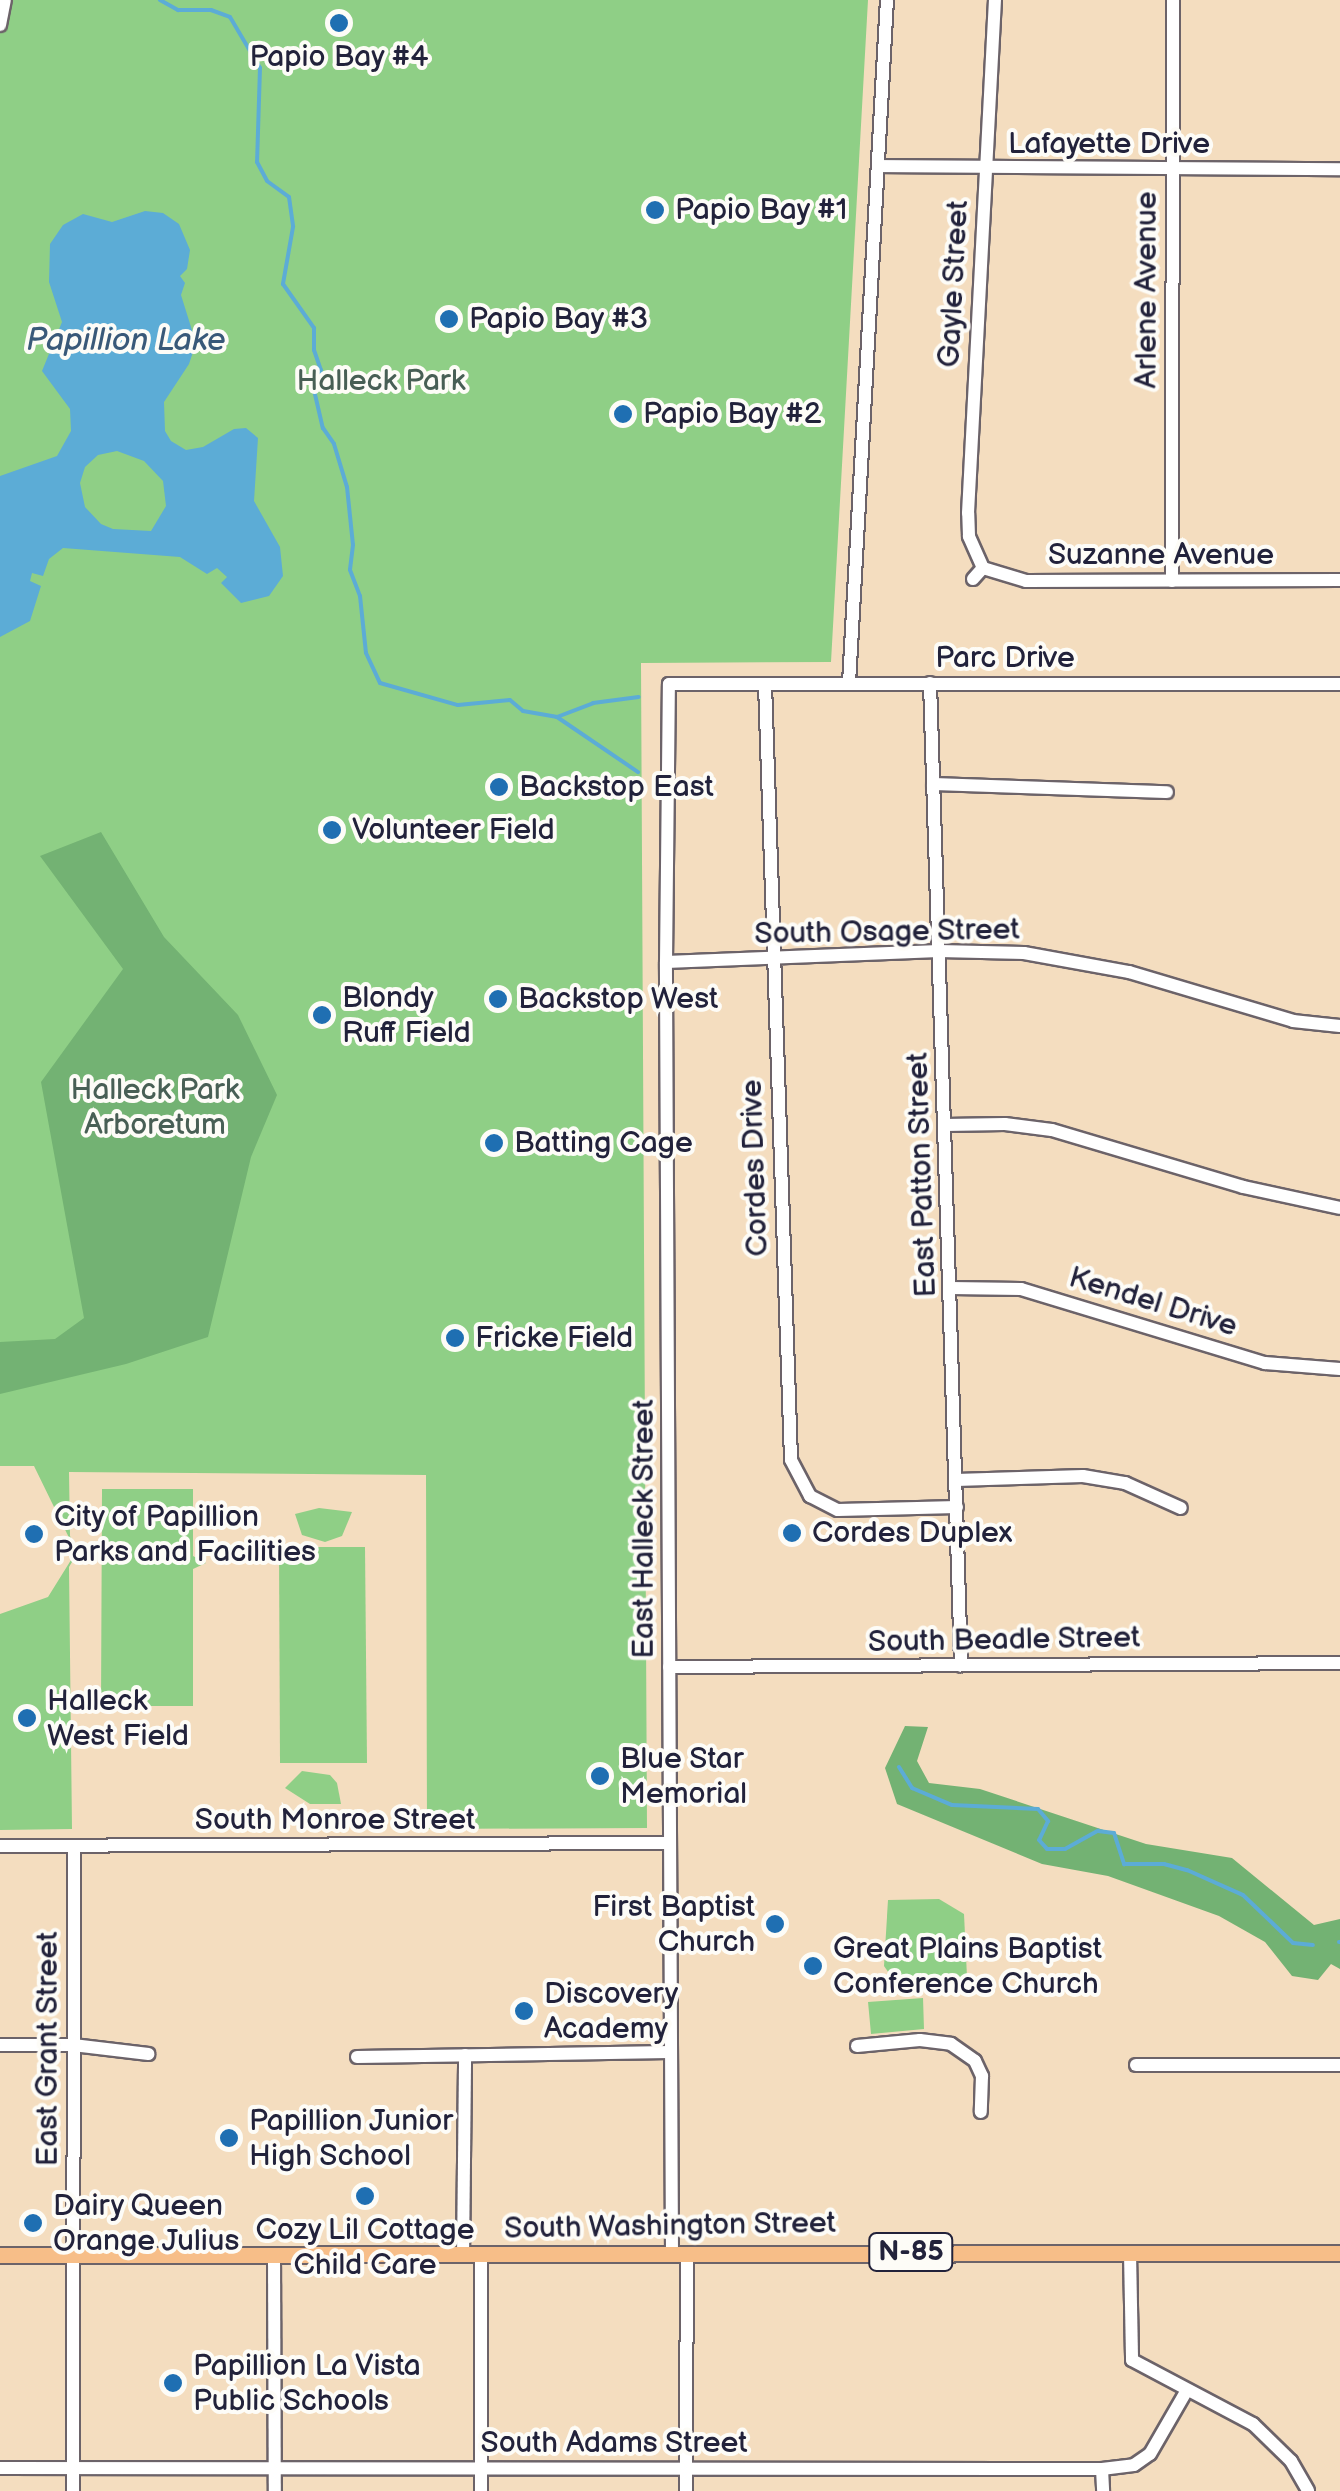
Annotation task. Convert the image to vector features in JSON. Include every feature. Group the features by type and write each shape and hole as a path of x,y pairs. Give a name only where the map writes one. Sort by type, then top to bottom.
{"main road":[{"name":"South Washington Street","path":"0,2255 1340,2254"}],"street":[{"path":"0,25 5,0"},
{"path":"849,683 887,0"},
{"name":"Gayle Street","path":"984,568 969,536 968,513 995,0"},
{"name":"Arlene Avenue","path":"1172,580 1173,0"},
{"name":"Lafayette Drive","path":"878,166 985,170 1340,169"},
{"path":"973,579 984,568"},
{"name":"Suzanne Avenue","path":"984,568 1026,580 1340,580"},
{"name":"East Patton Street","path":"930,683 961,1666"},
{"name":"Parc Drive","path":"669,684 1340,684"},
{"name":"East Halleck Street","path":"669,684 669,2052 686,2491"},
{"name":"Cordes Drive","path":"764,684 792,1460 810,1496 838,1510 957,1507"},
{"path":"933,784 1166,792"},
{"name":"South Osage Street","path":"666,962 939,951 1024,953 1079,960 1293,1020 1340,1026"},
{"path":"945,1125 1005,1124 1052,1130 1243,1187 1340,1208"},
{"name":"Kendel Drive","path":"951,1288 1022,1289 1266,1363 1340,1369"},
{"path":"956,1480 1083,1476 1126,1483 1181,1508"},
{"name":"South Beadle Street","path":"669,1666 1340,1663"},
{"name":"South Monroe Street","path":"0,1846 670,1844"},
{"name":"East Grant Street","path":"73,2491 74,1846"},
{"path":"857,2046 920,2040 951,2044 975,2062 982,2076 982,2112"},
{"path":"0,2045 73,2045 148,2054"},
{"path":"357,2056 669,2052"},
{"path":"463,2256 465,2055"},
{"path":"1136,2065 1340,2065"},
{"path":"1130,2252 1132,2360 1228,2409 1274,2440 1308,2491"},
{"path":"274,2256 276,2491"},
{"path":"481,2256 481,2491"},
{"name":"South Adams Street","path":"0,2468 1102,2469 1134,2464 1150,2454 1187,2390"},
{"path":"1102,2469 1102,2491"}],"green space":[{"name":"Halleck Park","path":"0,0 868,0 831,662 641,663 647,1828 427,1829 426,1475 69,1472 70,1536 78,1552 69,1567 72,1829 0,1830 0,1614 48,1597 76,1552 34,1466 0,1466"},
{"name":"Halleck Park Arboretum","path":"101,832 164,937 238,1015 277,1095 251,1157 208,1337 126,1364 0,1394 0,1342 55,1339 84,1318 41,1082 123,969 40,856"},
{"path":"102,1489 193,1489 193,1556 206,1563 193,1569 193,1706 101,1706"},
{"path":"319,1508 352,1512 342,1536 325,1542 302,1535 295,1514"},
{"path":"279,1547 365,1547 367,1763 280,1763"},
{"path":"905,1726 928,1727 917,1761 929,1783 980,1789 1146,1844 1232,1858 1314,1925 1340,1919 1340,1969 1331,1964 1318,1980 1292,1976 1265,1942 1219,1916 1108,1876 1042,1864 897,1804 885,1768"},
{"path":"302,1771 330,1775 337,1783 341,1804 310,1804 285,1788"},
{"path":"939,1899 964,1914 967,1977 957,1987 904,1982 891,1976 884,1966 888,1900"},
{"path":"923,1998 924,2029 871,2034 868,2002"}],"water":[{"name":"Papillion Lake","path":"145,211 163,213 179,224 190,250 187,269 180,276 185,283 181,295 196,343 189,364 164,402 165,431 171,441 186,450 203,447 234,429 246,428 258,438 254,501 280,547 283,576 269,596 241,603 221,583 227,577 217,568 207,574 180,557 63,548 49,559 43,576 32,573 30,581 41,586 30,621 0,637 0,476 57,456 71,431 70,409 42,371 62,322 49,282 50,244 63,225 83,214 112,222","holes":["117,451 144,461 163,481 166,506 151,531 113,529 101,524 85,507 80,483 85,467 98,455"]}],"waterway":[{"path":"160,0 178,10 211,10 230,17 260,68 257,162 267,181 289,197 293,227 283,284 314,328 314,350 321,370 314,390 323,428 334,444 347,487 353,545 350,570 360,596 366,653 380,683 458,705 510,700 523,711 557,717 638,772"},
{"path":"557,717 593,703 639,697"},
{"path":"899,1767 912,1788 952,1805 1038,1809 1048,1821 1039,1840 1047,1849 1065,1849 1098,1831 1114,1833 1124,1864 1164,1864 1187,1870 1243,1895 1293,1943 1313,1945"}],"place":[{"name":"Papio Bay #4","path":"339,23"},
{"name":"Papio Bay #1","path":"655,210"},
{"name":"Papio Bay #3","path":"449,319"},
{"name":"Papio Bay #2","path":"623,414"},
{"name":"Backstop East","path":"499,787"},
{"name":"Volunteer Field","path":"332,830"},
{"name":"Backstop West","path":"498,999"},
{"name":"Blondy Ruff Field","path":"322,1015"},
{"name":"Batting Cage","path":"494,1143"},
{"name":"Fricke Field","path":"455,1338"},
{"name":"Cordes Duplex","path":"792,1533"},
{"name":"City of Papillion Parks and Facilities","path":"34,1534"},
{"name":"Halleck West Field","path":"27,1718"},
{"name":"Blue Star Memorial","path":"600,1776"},
{"name":"First Baptist Church","path":"775,1924"},
{"name":"Great Plains Baptist Conference Church","path":"813,1966"},
{"name":"Discovery Academy","path":"524,2011"},
{"name":"Papillion Junior High School","path":"229,2138"},
{"name":"Cozy Lil Cottage Child Care","path":"365,2196"},
{"name":"Dairy Queen Orange Julius","path":"33,2223"},
{"name":"Papillion La Vista Public Schools","path":"173,2383"}]}
